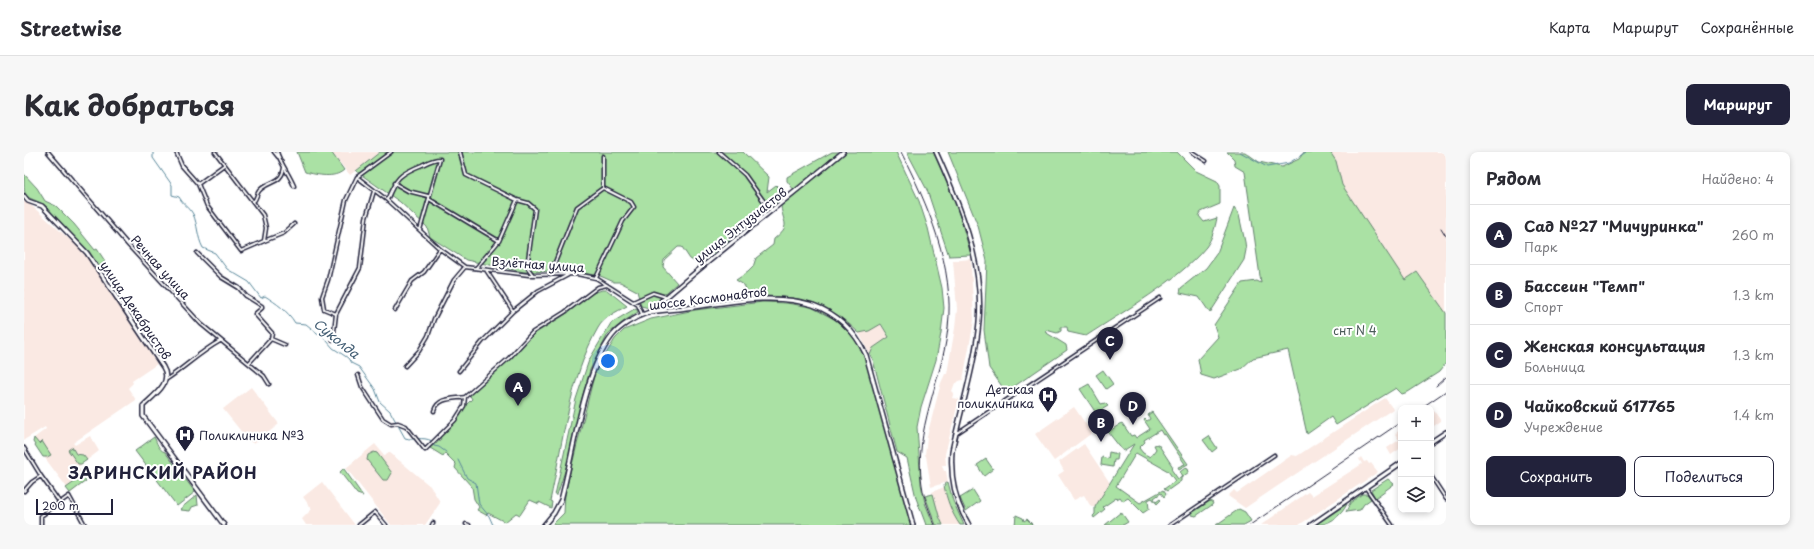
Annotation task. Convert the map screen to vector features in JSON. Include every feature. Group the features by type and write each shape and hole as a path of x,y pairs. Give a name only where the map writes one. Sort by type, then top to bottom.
{"main road":[{"name":"улица Энтузиастов","path":"648,313 718,252 773,210 843,152"},
{"path":"936,152 958,203 973,249 979,299 979,320 974,356 952,450 952,482 963,515 969,525"},
{"name":"улица Декабристов","path":"24,196 28,201 42,206 86,253 167,373 166,382 143,406 143,416 222,524"},
{"name":"шоссе Космонавтов","path":"544,525 554,513 561,500 582,411 594,369 612,335 624,325 648,313 759,299 775,299 798,301 812,305 839,318 852,330 866,355 912,525"},
{"path":"1432,441 1446,432"},
{"path":"1311,525 1398,466"}],"street":[{"name":"Речная улица","path":"48,152 178,300 220,341 264,376 269,384"},
{"path":"176,152 182,166 198,184 207,206 241,251 284,234 294,224"},
{"path":"215,152 263,216 266,228 264,241"},
{"path":"274,152 290,174 294,186"},
{"path":"277,152 280,160"},
{"path":"336,314 324,309 322,297 328,280 346,200 357,177 391,152"},
{"path":"460,152 466,175 517,200 528,203 535,209 527,267 533,275"},
{"path":"719,152 745,175 765,202 773,210"},
{"path":"1192,152 1206,161"},
{"path":"603,156 603,188"},
{"path":"387,200 394,183 404,172 434,159 440,159 420,230"},
{"path":"198,184 224,165"},
{"path":"253,202 262,188 280,178 284,174 284,167"},
{"path":"357,177 387,200 440,249 465,267 454,280 422,346 405,366"},
{"path":"394,183 408,191 429,198 499,241"},
{"path":"550,275 577,207 603,188"},
{"path":"596,278 623,221 634,207 631,202 603,188"},
{"path":"333,340 336,314 360,268 366,218 374,190"},
{"path":"476,268 499,241 517,200"},
{"path":"395,310 412,281 424,272 440,249"},
{"path":"197,253 221,277 239,288 246,296 262,306 262,308 255,314 272,333 271,338 249,363"},
{"name":"Взлётная улица","path":"465,267 533,275 577,274 596,278 638,305 643,315"},
{"path":"486,270 513,311"},
{"path":"459,372 483,341 513,311 538,291 569,275"},
{"path":"434,411 436,406 446,399 465,397 509,358 533,332 565,312 598,287 607,285"},
{"path":"633,302 653,293 666,296"},
{"path":"956,434 1160,298"},
{"path":"271,338 285,345"},
{"path":"167,379 205,349 220,341"},
{"path":"358,375 362,387 383,419 391,424 398,423 406,426 425,450 455,420 464,406 465,397"},
{"path":"24,448 60,503"},
{"path":"1170,525 1274,455"},
{"path":"24,491 32,482 41,476"},
{"path":"1432,477 1446,499"},
{"path":"1366,488 1392,525"},
{"path":"41,525 41,516 69,496 85,525"},
{"path":"359,525 375,512 386,525"}],"shaded area":[{"path":"331,152 380,152 350,175"},
{"path":"1330,152 1446,152 1446,313 1417,272 1405,280 1342,185 1336,161"},
{"path":"24,199 86,254 157,364 132,381 133,383 128,388 136,400 73,443 75,445 90,436 99,451 78,467 86,481 71,493 33,442 34,438 46,429 45,427 24,440"},
{"path":"970,259 972,267 974,320 963,380 955,383 952,391 954,393 952,398 959,399 945,454 946,465 942,465 944,471 946,471 948,482 931,487 925,455 927,436 941,383 945,374 947,374 955,328 957,309 953,261"},
{"path":"880,324 889,337 873,348 870,355 859,333 869,331"},
{"path":"251,387 279,424 254,444 248,440 223,409"},
{"path":"1385,398 1393,409 1245,508 1228,496 1234,490 1237,493 1292,455 1297,456"},
{"path":"1074,407 1092,433 1054,461 1035,434"},
{"path":"1434,411 1441,421 1434,426"},
{"path":"1398,432 1398,438 1395,434"},
{"path":"1398,441 1398,450 1391,455 1387,448"},
{"path":"375,444 385,456 389,452 430,486 439,500 440,503 425,525 391,525 346,468"},
{"path":"1084,444 1110,483 1095,507 1091,507 1084,495 1074,500 1058,475 1064,471 1059,462"},
{"path":"1361,457 1364,462 1367,461 1369,464 1371,463 1378,472 1299,525 1261,525 1308,492 1312,496 1362,464 1359,459"},
{"path":"322,482 355,525 306,525 302,519 312,509 303,497"},
{"path":"944,487 956,519 960,525 943,525 939,516 932,492"}],"green space":[{"path":"297,152 331,152 344,170 336,175 320,175 305,172"},
{"path":"380,152 743,152 769,177 767,192 776,185 787,196 699,264 690,259 682,247 678,247 664,260 663,267 677,283 649,308 641,306 637,291 620,282 614,282 598,275 557,271 524,272 466,260 430,237 427,227 400,202 356,171"},
{"path":"832,152 839,152 794,190 787,181 787,177"},
{"path":"847,152 896,152 919,201 928,228 942,288 944,308 941,333 936,360 921,407 917,427 921,484 925,503 934,525 926,525 916,498 907,458 897,452 873,360 870,355 873,348 889,337 881,324 869,331 859,333 837,315 818,304 795,298 749,295 744,285 736,280 753,267 756,258 773,245 774,239 785,227 781,206"},
{"path":"907,152 934,152 956,203 971,255 949,256 927,190"},
{"path":"948,152 1177,152 1196,171 1217,181 1220,186 1220,204 1201,212 1199,216 1204,222 1217,218 1210,240 1206,247 1181,272 1150,295 1086,336 1068,332 1067,327 1061,327 1061,331 1057,333 1046,330 1045,332 1066,345 1067,350 1006,392 989,368 984,330 987,261 978,226"},
{"name":"снт N 4","path":"1227,152 1245,152 1259,162 1282,167 1299,159 1304,152 1330,152 1336,161 1342,185 1405,280 1417,272 1446,313 1446,363 1439,372 1408,392 1402,394 1396,388 1336,425 1331,417 1307,434 1288,350 1253,358 1241,369 1214,379 1201,375 1198,359 1218,337 1214,325 1242,283 1257,281 1261,283 1245,172 1235,166 1234,159"},
{"path":"24,174 37,188 45,201 56,206 74,224 95,250 97,249 105,261 98,268 46,206 27,196 24,189"},
{"path":"1234,208 1239,215 1245,242 1246,250 1244,260 1210,313 1199,297 1180,293 1181,288 1206,268 1217,253"},
{"path":"607,290 627,306 611,315 601,324 588,347 580,368 563,435 550,501 552,502 551,508 539,502 539,504 530,500 520,515 516,513 505,522 488,513 486,515 477,510 479,507 474,499 472,487 455,468 456,464 445,453 443,456 430,448 441,439 440,437 460,416 464,407 472,399 469,394 511,358 534,334 566,314 590,294"},
{"path":"763,302 786,303 811,307 836,320 854,338 863,354 871,378 912,525 552,525 564,513 565,493 595,372 615,339 624,330 651,319 695,310"},
{"path":"636,308 638,312 608,334 590,370 581,402 567,465 557,495 555,495 576,399 589,360 611,323"},
{"path":"1103,370 1113,384 1106,389 1096,375"},
{"path":"1089,384 1101,404 1105,403 1108,406 1096,413 1080,389"},
{"path":"1152,412 1188,464 1179,469 1178,467 1185,464 1165,434 1163,435 1160,430 1144,440 1145,442 1139,448 1143,453 1150,457 1156,449 1154,445 1158,444 1173,467 1171,469 1178,479 1182,477 1180,472 1185,468 1188,469 1189,472 1181,478 1181,481 1167,491 1164,489 1175,481 1168,471 1136,453 1116,486 1140,503 1163,490 1166,494 1164,497 1161,493 1154,498 1156,502 1160,499 1161,500 1157,504 1152,498 1148,500 1149,509 1143,513 1128,498 1123,501 1120,497 1117,499 1116,498 1103,507 1105,509 1094,518 1095,507 1134,444 1123,451 1108,432 1122,423 1131,436 1134,435 1136,438 1150,429 1144,420 1145,419 1147,421 1150,419 1148,415"},
{"path":"1209,436 1217,448 1212,452 1203,440"},
{"path":"154,437 159,448 165,452 195,492 177,506 135,451"},
{"path":"34,438 39,444 42,441 51,455 43,457 33,442"},
{"path":"72,447 76,454 83,455 87,460 81,464 78,464 68,450"},
{"path":"374,452 377,453 392,473 388,480 383,480 367,460 368,455"},
{"path":"1109,452 1118,454 1117,460 1114,460 1113,467 1101,465 1102,457 1108,459"},
{"path":"986,459 993,469 984,476 977,465"},
{"path":"343,469 363,496 357,494 340,472"},
{"path":"83,476 86,481 70,493 66,488"},
{"path":"1388,479 1394,484 1375,498 1371,490"},
{"path":"948,482 953,501 964,525 960,525 950,506 944,485"},
{"path":"973,490 980,501 966,511 960,498"},
{"path":"933,494 943,525 936,525 925,496"},
{"path":"1362,494 1367,494 1371,499 1364,504 1360,510 1346,512 1350,503"},
{"path":"197,495 198,505 192,507 190,511 180,509"},
{"path":"1210,501 1213,503 1212,505 1196,516 1192,515 1192,513"},
{"path":"1347,504 1341,513 1334,519 1325,524 1315,525"},
{"path":"1239,509 1245,512 1251,521 1244,525 1216,525"},
{"path":"1121,512 1128,522 1123,525 1105,525"},
{"path":"1016,515 1023,518 1024,521 1027,519 1033,525 1015,525"}],"waterway":[{"name":"Суколда","path":"153,152 153,158 172,185 172,195 179,197 193,214 203,248 215,253 227,269 249,282 261,298 265,296 277,304 295,323 306,324 327,341 333,348 348,358 351,363 359,367 375,389 380,402 390,411 405,438 432,441 434,446 439,447 446,452"},
{"path":"1240,152 1267,167 1289,163 1306,152"},
{"name":"Суколда","path":"458,460 467,478 476,483 479,504 489,516 493,525"}],"railway":[{"path":"901,152 930,215 943,259 947,282 949,305 948,328 945,348 929,406 921,445 920,465 924,495 935,525"},
{"path":"1441,228 1446,236"},
{"path":"1436,386 1446,377"},
{"path":"1425,405 1446,391"},
{"path":"1250,525 1398,424"}],"place":[{"name":"Женская консультация","path":"1110,360"},
{"name":"Сад №27 \"Мичуринка\"","path":"518,406"},
{"name":"Детская поликлиника","path":"1048,413"},
{"name":"Чайковский 617765","path":"1133,425"},
{"name":"Бассеин \"Темп\"","path":"1101,442"},
{"name":"Поликлиника №3","path":"185,452"}],"district":[{"name":"ЗАРИНСКИЙ РАЙОН","path":"163,472"}]}
